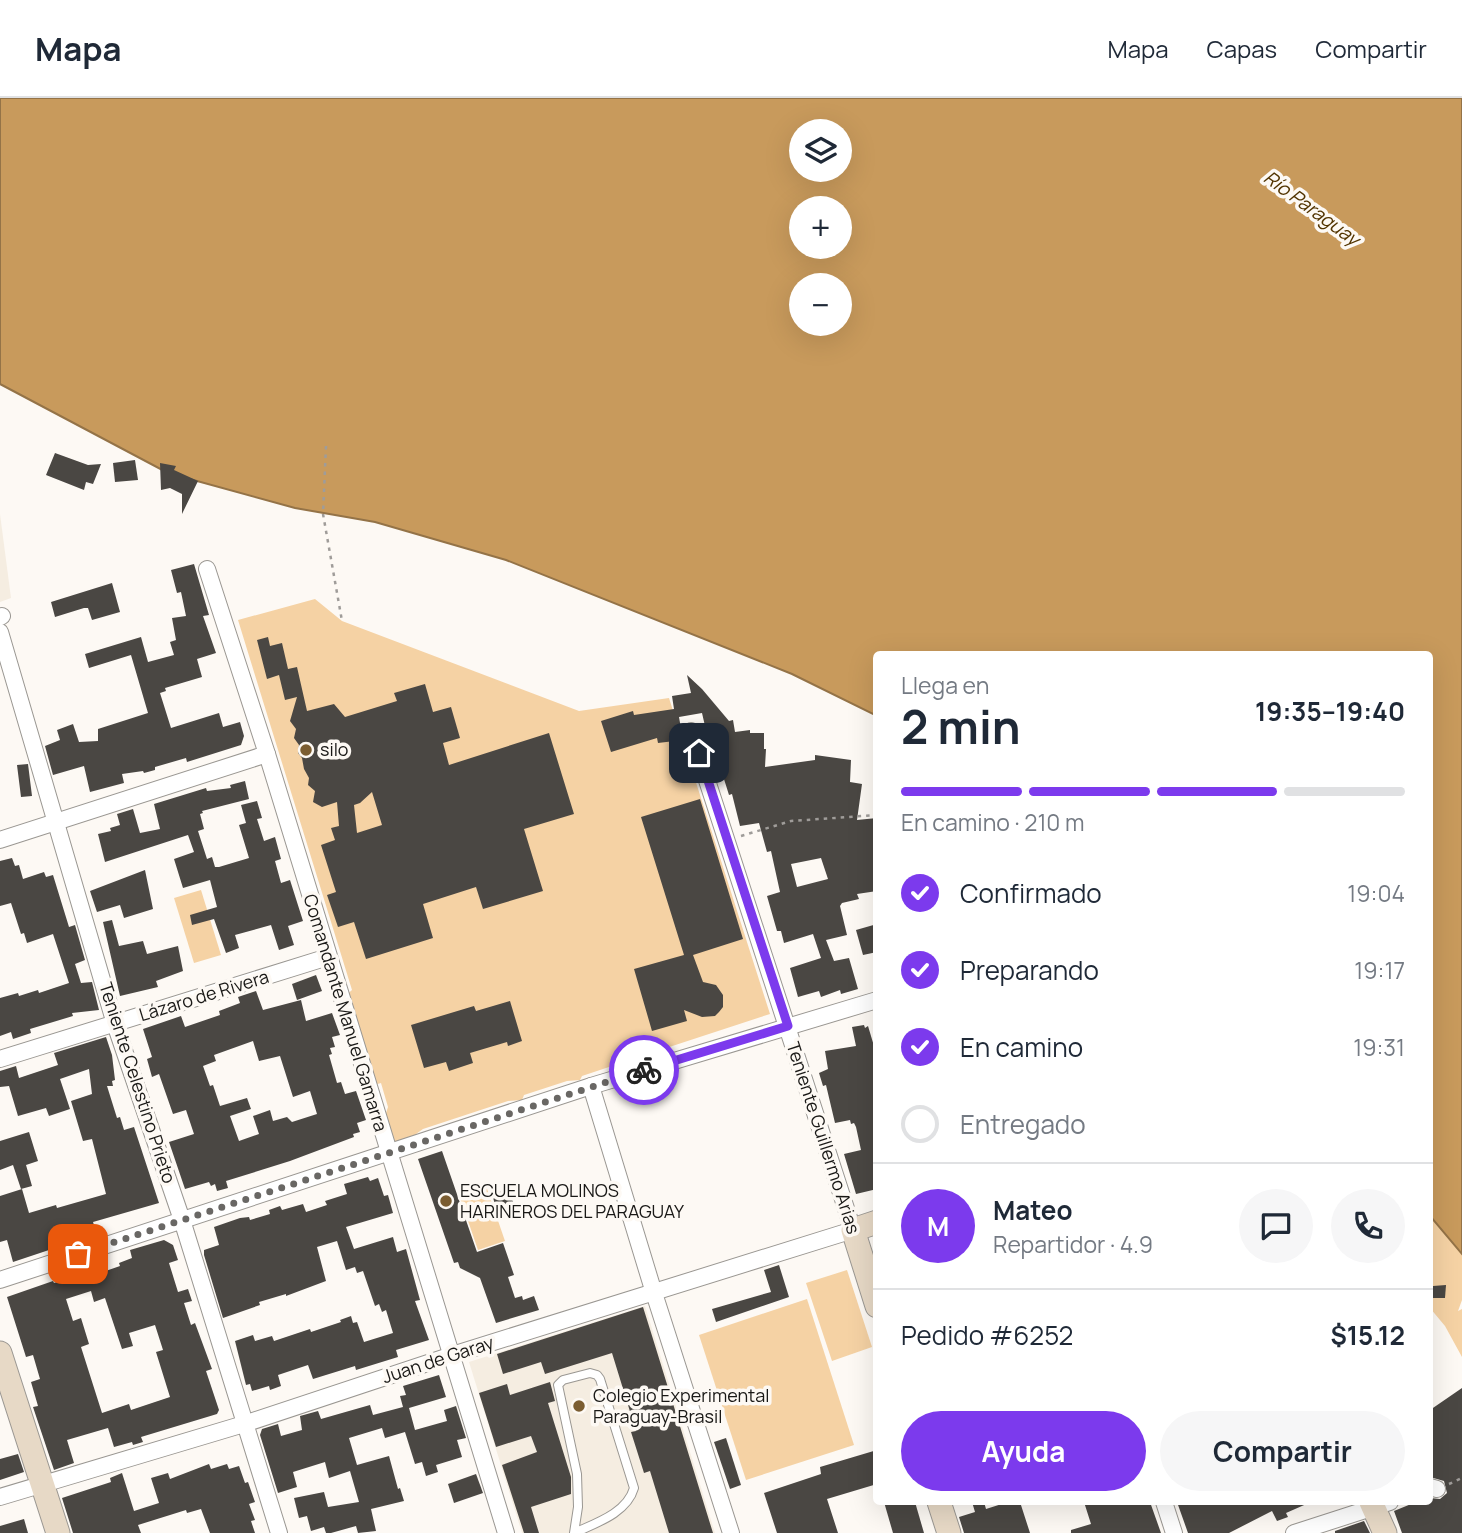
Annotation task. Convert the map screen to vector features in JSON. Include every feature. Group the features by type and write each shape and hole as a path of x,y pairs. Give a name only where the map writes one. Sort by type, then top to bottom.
{"street":[{"name":"Comandante Manuel Gamarra","path":"208,572 267,754 506,1533"},
{"name":"Teniente Celestino Prieto","path":"1,622 55,822 115,1024 182,1220 279,1533"},
{"name":"Teniente Guillermo Arias","path":"691,731 873,1293"},
{"path":"0,840 267,754"},
{"name":"Lázaro de Rivera","path":"0,1059 328,957"},
{"path":"0,1280 591,1086 873,1001"},
{"path":"591,1086 654,1293 732,1533"},
{"name":"Juan de Garay","path":"0,1497 244,1424 452,1355 873,1223"},
{"path":"0,1353 58,1533"},
{"path":"940,1505 949,1533"},
{"path":"1165,1505 1174,1533"},
{"path":"1294,1533 1375,1505"},
{"path":"1378,1505 1385,1533"}],"lane":[{"path":"590,1373 597,1375 600,1380 634,1488 627,1503 607,1518 574,1533 578,1507 578,1474 558,1385 563,1380 590,1373"}],"path":[{"path":"326,446 323,514 342,621"},
{"path":"727,841 791,821 873,816"}],"shaded area":[{"path":"0,514 11,598 0,602"},
{"path":"315,599 342,621 579,711 669,698 770,1014 651,1053 647,1060 630,1060 582,1076 580,1080 567,1081 524,1095 522,1100 508,1101 423,1129 416,1134 413,1141 392,1145 385,1116 388,1107 381,1083 374,1085 344,997 352,990 238,620"},
{"path":"201,890 221,955 194,963 174,898"},
{"path":"485,1183 505,1241 478,1250 458,1192"},
{"path":"1433,1220 1462,1254 1462,1300 1458,1311 1462,1309 1462,1357 1445,1326 1433,1312"},
{"path":"847,1270 872,1347 832,1361 806,1283"},
{"path":"807,1299 854,1445 746,1480 699,1335"},
{"name":"Colegio Experimental Paraguay-Brasil","path":"645,1306 715,1533 522,1533 469,1362"}],"water":[{"name":"Río Paraguay","path":"0,98 1462,98 1462,1254 1433,1220 1433,651 873,651 873,714 792,674 506,560 375,522 295,508 168,473 0,384"}],"building":[{"path":"55,453 88,465 101,464 93,484 86,482 84,490 46,475"},
{"path":"135,460 138,480 115,482 113,463"},
{"path":"160,463 176,466 174,470 198,481 182,514 182,494 170,488 161,490"},
{"path":"194,564 209,615 203,616 216,653 197,659 202,677 165,688 166,691 160,693 171,728 219,713 223,727 240,722 244,736 241,745 187,762 186,758 144,773 122,774 124,783 90,792 84,766 53,775 45,746 60,740 57,730 73,724 79,742 98,741 98,729 148,713 131,655 89,668 85,654 141,637 148,662 174,655 170,642 176,640 172,618 186,616 181,592 177,593 171,570"},
{"path":"112,583 120,612 92,620 88,608 84,608 55,617 51,602"},
{"path":"268,637 270,646 282,643 288,669 297,667 307,711 334,704 345,717 397,701 394,693 425,684 433,712 451,707 460,738 443,743 449,765 549,733 574,814 524,829 543,891 483,909 476,887 423,904 433,938 366,959 354,922 338,927 327,895 336,892 321,845 335,840 331,828 339,826 337,802 322,807 313,802 315,791 308,785 309,778 298,753 299,745 294,738 296,729 290,721 297,697 285,700 279,675 267,679 257,640","holes":["372,792 382,825 357,833 354,805"]},
{"path":"687,675 729,721 733,720 735,732 750,730 750,733 764,733 765,767 815,760 815,755 851,760 850,782 862,784 857,820 873,818 873,892 857,894 859,899 842,903 840,906 847,935 826,940 834,961 849,958 858,989 841,994 840,990 821,997 819,991 798,997 790,968 821,958 813,934 784,943 781,931 777,931 767,896 780,892 771,851 767,852 759,823 740,826 732,794 729,795 710,738 708,739 702,713 679,717 683,740 658,743 657,738 611,752 601,721 633,711 634,715 674,709 672,696 691,693","holes":["821,858 828,879 797,887 791,864"]},
{"path":"28,764 32,796 21,797 17,765"},
{"path":"245,781 249,799 202,811 200,814 204,829 198,831 207,859 212,857 215,867 219,867 249,858 239,825 246,823 241,805 257,801 262,818 257,819 264,841 275,837 281,859 275,861 281,883 290,880 303,921 288,926 294,945 279,950 271,925 235,935 239,948 226,953 214,919 192,925 190,915 217,907 210,880 183,888 174,859 194,852 188,835 105,862 98,834 111,831 110,828 120,825 117,814 133,809 140,833 160,829 154,804 206,788 207,791 231,788 230,785"},
{"path":"700,799 743,939 693,955 703,982 716,985 723,995 723,1007 719,1012 715,1016 702,1017 684,1010 687,1021 652,1031 634,969 684,955 641,817"},
{"path":"12,858 15,866 19,865 23,879 44,872 46,877 53,875 69,927 75,925 85,960 75,964 81,983 92,982 99,1010 72,1013 73,1016 30,1029 31,1033 13,1039 11,1032 0,1036 0,998 38,990 39,993 69,983 53,934 27,943 24,933 21,934 11,903 0,906 0,861"},
{"path":"145,870 153,909 124,918 120,905 97,912 90,891"},
{"path":"112,920 119,946 143,941 147,954 178,946 183,971 156,981 158,987 120,996 103,922"},
{"path":"873,925 873,953 863,955 856,930"},
{"path":"316,975 322,991 297,1000 292,984"},
{"path":"256,991 263,1010 301,1000 306,1021 332,1013 340,1035 332,1037 335,1047 330,1048 332,1054 329,1055 337,1083 341,1082 345,1094 356,1091 366,1120 357,1123 360,1132 353,1134 354,1137 226,1181 228,1188 217,1191 215,1184 211,1186 209,1182 185,1189 169,1142 194,1134 186,1110 173,1114 159,1074 152,1077 147,1059 152,1057 143,1029 181,1016 185,1027 220,1015 219,1011 240,1003 238,997","holes":["253,1041 259,1061 280,1056 293,1097 310,1091 317,1114 292,1122 287,1117 273,1121 270,1110 253,1116 259,1134 239,1141 230,1116 251,1109 247,1098 220,1106 203,1066 216,1061 214,1055"]},
{"path":"510,1001 522,1041 508,1046 507,1042 470,1053 473,1063 449,1071 446,1062 424,1068 411,1025 474,1006 476,1011"},
{"path":"868,1026 873,1043 873,1190 856,1194 844,1154 861,1150 856,1127 850,1120 835,1123 826,1085 823,1086 819,1073 828,1069 825,1051 856,1046 852,1027"},
{"path":"106,1037 112,1055 115,1080 112,1081 113,1086 107,1086 117,1118 120,1117 124,1130 134,1127 159,1203 93,1222 97,1234 13,1262 7,1240 0,1242 0,1196 22,1189 29,1213 106,1194 92,1139 83,1141 71,1101 92,1094 89,1069 60,1079 70,1109 49,1116 46,1108 18,1116 9,1086 0,1087 0,1071 16,1066 19,1078 58,1065 54,1053"},
{"path":"29,1132 38,1161 26,1165 32,1186 21,1189 13,1165 0,1170 0,1141"},
{"name":"ESCUELA MOLINOS HARINEROS DEL PARAGUAY","path":"442,1151 477,1252 503,1243 514,1275 508,1277 515,1298 522,1296 523,1300 534,1296 539,1310 496,1323 480,1278 460,1268 458,1262 454,1263 418,1159"},
{"path":"368,1177 370,1181 378,1178 384,1196 388,1195 393,1213 346,1227 354,1249 393,1237 397,1252 406,1249 420,1300 415,1301 429,1340 396,1350 398,1357 313,1379 308,1365 278,1375 281,1386 252,1391 250,1384 246,1385 235,1341 253,1335 255,1341 272,1336 274,1341 310,1329 311,1332 351,1316 353,1323 357,1322 364,1342 393,1333 386,1310 382,1312 379,1304 375,1306 363,1271 357,1273 355,1267 346,1270 337,1241 317,1247 326,1281 286,1296 259,1302 260,1305 223,1318 204,1255 204,1250 219,1245 214,1227 240,1218 249,1217 250,1220 270,1214 269,1210 280,1206 282,1210 303,1204 306,1212 327,1205 325,1201 347,1194 344,1184"},
{"path":"509,1189 513,1202 496,1208 492,1194"},
{"path":"164,1240 173,1245 178,1260 169,1263 178,1292 188,1289 192,1301 184,1303 191,1325 195,1323 212,1369 206,1371 219,1410 217,1414 141,1437 143,1442 133,1445 132,1442 114,1447 108,1428 67,1440 74,1463 54,1470 33,1407 38,1406 31,1382 40,1379 33,1355 26,1357 7,1297 75,1276 84,1271 83,1268 94,1264 97,1274 120,1266 119,1263 132,1258 130,1250","holes":["91,1291 94,1302 105,1298 122,1349 133,1346 129,1333 155,1325 163,1350 156,1352 170,1397 131,1410 129,1404 102,1413 81,1347 89,1344 81,1318 73,1321 66,1299"]},
{"path":"779,1265 789,1297 716,1322 712,1309 771,1292 764,1270"},
{"path":"1446,1285 1445,1298 1433,1298 1433,1286"},
{"path":"643,1307 713,1533 669,1533 650,1471 644,1473 631,1432 636,1431 612,1353 545,1374 541,1362 503,1374 497,1354"},
{"path":"439,1375 446,1397 409,1408 415,1430 447,1421 444,1410 456,1406 466,1438 457,1440 462,1457 436,1465 438,1472 426,1476 422,1462 415,1464 405,1432 385,1438 382,1428 349,1438 357,1465 389,1456 404,1501 371,1509 376,1531 358,1533 356,1526 331,1533 326,1533 324,1527 311,1531 307,1516 299,1518 294,1498 324,1492 328,1507 359,1502 350,1471 329,1478 325,1462 293,1472 297,1487 278,1493 260,1435 262,1429 278,1424 281,1436 302,1430 300,1416 318,1411 321,1419 370,1405 373,1415 403,1407 400,1396 406,1395 403,1386"},
{"path":"550,1382 555,1401 548,1403 571,1477 571,1494 531,1507 539,1533 524,1533 502,1465 537,1452 531,1436 496,1447 479,1393 507,1384 510,1395"},
{"path":"1462,1388 1462,1533 1402,1533 1394,1511 1409,1505 1433,1505 1433,1498 1440,1499 1447,1493 1444,1481 1433,1478 1433,1408"},
{"path":"726,1438 741,1485 730,1489 714,1442"},
{"path":"873,1451 873,1485 827,1499 838,1533 777,1533 764,1493 821,1474 820,1467"},
{"path":"18,1454 24,1472 0,1480 0,1459"},
{"path":"209,1464 211,1469 227,1464 229,1469 239,1466 255,1502 249,1504 255,1520 251,1521 255,1533 210,1533 201,1509 187,1513 186,1510 138,1525 141,1533 73,1533 62,1498 111,1482 110,1478 122,1473 134,1511 159,1503 151,1478 168,1473 170,1479"},
{"path":"476,1474 483,1493 454,1503 448,1484"},
{"path":"885,1505 916,1505 924,1533 893,1533"},
{"path":"973,1505 985,1505 986,1509 999,1505 1021,1505 1030,1533 964,1533 959,1517 975,1512"},
{"path":"1085,1505 1151,1505 1161,1533 1071,1533 1071,1530 1091,1524"},
{"path":"1178,1505 1304,1505 1286,1513 1288,1517 1277,1521 1272,1511 1229,1533 1188,1533"},
{"path":"24,1519 28,1533 0,1533 0,1526"},
{"path":"1364,1521 1370,1533 1335,1533 1335,1531"}],"way so far":[{"path":"78,1254 644,1070"}],"place":[{"name":"silo","path":"306,750"},
{"name":"ESCUELA MOLINOS HARINEROS DEL PARAGUAY","path":"446,1201"},
{"name":"Colegio Experimental Paraguay-Brasil","path":"579,1406"}],"route":[{"path":"644,1070 788,1026 699,753"}]}
